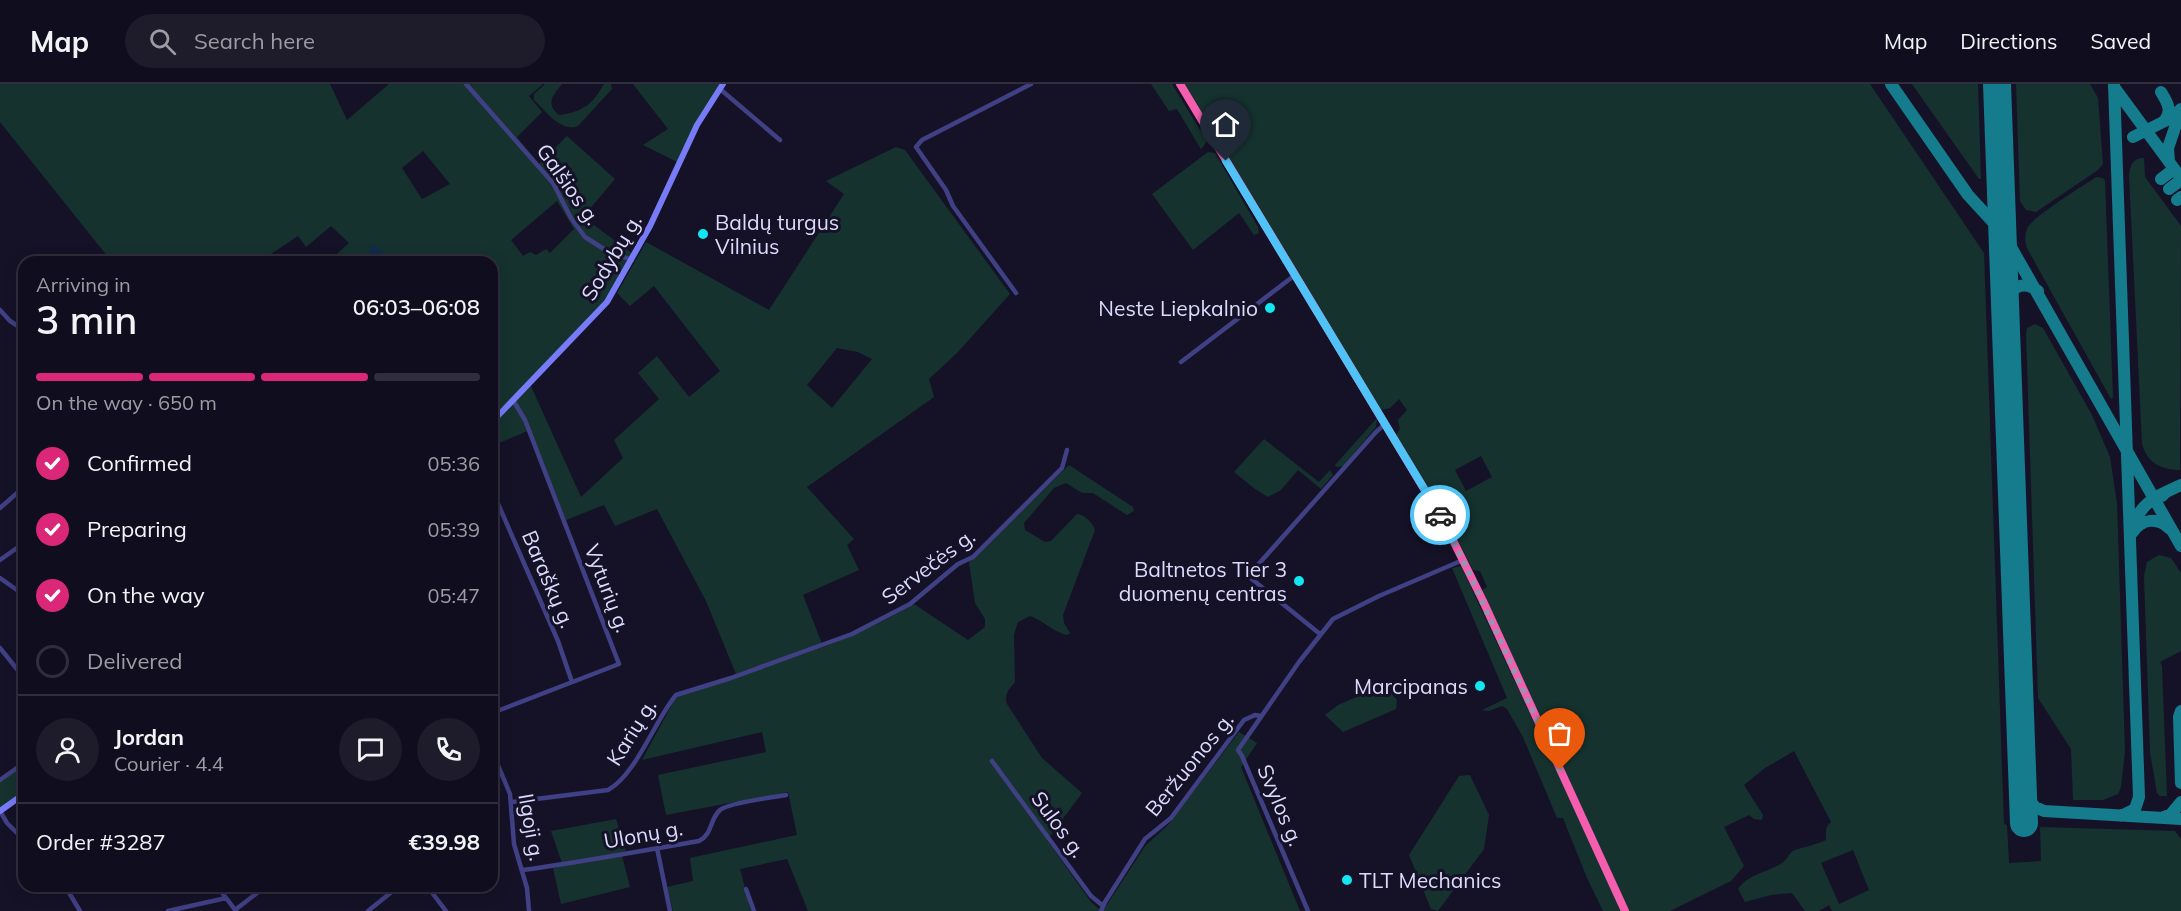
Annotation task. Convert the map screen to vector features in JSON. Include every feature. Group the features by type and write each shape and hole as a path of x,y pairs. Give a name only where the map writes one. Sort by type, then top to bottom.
{"highway":[{"path":"1180,84 1444,522 1625,911"}],"main road":[{"name":"Sodybų g.","path":"498,416 602,308 632,260 697,125 721,86"},
{"path":"0,811 18,798"}],"street":[{"name":"Galšios g.","path":"466,84 553,183 571,218 585,237 607,251 632,260"},
{"path":"1016,293 953,206 946,190 916,147 922,140 1030,84"},
{"path":"721,86 780,140"},
{"path":"1181,363 1295,274"},
{"path":"0,310 18,326"},
{"name":"Vyturių g.","path":"498,711 619,664 525,420 513,400"},
{"path":"1320,634 1248,576 1385,424"},
{"name":"Servečės g.","path":"740,673 852,634 910,604 958,564 973,557 1062,468 1067,450"},
{"path":"0,508 18,492"},
{"name":"Baraškų g.","path":"498,504 558,641 572,682"},
{"path":"0,560 18,547"},
{"name":"Beržuonos g.","path":"1102,908 1145,839 1171,818 1244,720 1255,715 1261,716 1328,623 1340,614 1463,560"},
{"path":"0,578 18,591"},
{"path":"0,648 18,670"},
{"name":"Karių g.","path":"512,802 612,789 632,766 676,695 740,673"},
{"name":"Svylos g.","path":"1261,716 1238,750 1308,911"},
{"name":"Sulos g.","path":"992,760 1102,908"},
{"name":"Ilgoji g.","path":"498,765 512,802 514,844 523,870 529,897 529,911"},
{"path":"0,780 18,767"},
{"name":"Ulonų g.","path":"523,870 699,841 709,834 716,815 724,807 786,795"},
{"path":"0,811 7,823 18,834"},
{"path":"657,848 670,911"},
{"path":"746,889 754,911"},
{"path":"69,892 80,911"},
{"path":"222,892 236,911 259,892"},
{"path":"368,911 392,892"},
{"path":"432,892 446,911"},
{"path":"168,911 226,898"}],"green space":[{"path":"0,84 330,84 347,120 389,84 543,84 529,96 542,112 517,137 539,164 567,136 615,179 583,217 633,254 609,296 498,413 498,256 335,256 349,243 331,226 306,247 298,236 268,256 107,256 0,122","holes":["423,151 450,184 422,199 402,168","557,201 574,229 550,253 546,249 536,255 530,252 523,256 511,240"]},
{"path":"545,84 562,84 551,103 559,115 575,112 586,106 596,97 604,84 611,84 612,89 578,126 572,127 554,119 534,100 534,94"},
{"path":"633,84 720,84 695,123 677,162 643,145 668,129"},
{"path":"1151,84 1172,84 1206,140 1201,149 1177,109 1169,111"},
{"path":"1183,84 1870,84 1984,253 2004,824 2007,825 2009,863 2041,861 2040,827 2175,831 2181,839 2181,911 1832,911 1829,905 1819,911 1805,911 1792,893 1771,895 1745,902 1738,889 1747,880 1782,863 1793,851 1826,840 1827,828 1831,822 1794,751 1765,768 1744,785 1763,815 1762,820 1754,819 1749,815 1724,827 1744,866 1731,881 1670,911 1629,911 1482,590 1487,587 1480,571 1473,570 1449,523 1396,435 1400,429 1398,420 1407,410 1399,399 1390,408 1381,410","holes":["1481,456 1492,477 1466,491 1455,470","1853,850 1869,890 1839,904 1821,863"]},
{"path":"1912,84 1978,84 1981,179 1979,179"},
{"path":"2016,84 2090,84 2098,98 2103,164 2098,170 2036,212 2026,210 2020,201"},
{"path":"896,147 905,150 1010,294 958,352 929,379 934,397 807,487 854,539 847,545 859,570 803,595 822,644 736,674 706,601 657,509 615,526 604,505 566,520 530,430 498,443 498,419 530,384 581,497 623,458 614,440 659,399 638,373 657,356 689,397 720,371 654,286 630,306 617,293 646,242 769,310 844,194 826,181","holes":["837,348 858,352 872,359 832,408 807,385"]},
{"path":"1208,152 1215,153 1258,227 1259,233 1254,235 1239,213 1193,250 1152,194"},
{"path":"2144,158 2145,177 2181,226 2180,470 2155,464 2147,455 2142,443 2129,175 2133,163 2137,159"},
{"path":"2096,177 2103,178 2105,181 2113,398 2111,399 2028,250 2025,239 2032,222"},
{"path":"2035,324 2043,328 2092,415 2110,457 2117,503 2125,751 2121,787 2118,794 2103,800 2073,800 2071,749 2038,698 2026,334 2027,328"},
{"path":"1377,418 1376,427 1343,466 1336,467 1335,465"},
{"path":"1264,439 1319,482 1330,470 1333,475 1321,489 1298,470 1281,490 1268,497 1234,472"},
{"path":"1069,465 1133,507 1134,511 1127,515 1093,493 1082,493 1066,483 1054,488 1024,523 1025,530 1045,542 1051,541 1077,514 1088,519 1095,530 1063,615 1064,623 1070,633 1067,635 1062,633 1030,616 1018,622 1014,635 1015,682 1006,700 1042,758 1082,793 1047,840 1091,902 1100,911 808,911 787,859 740,869 751,911 673,911 667,887 693,881 690,858 797,835 788,792 666,815 658,775 766,752 762,732 642,760 675,699 826,646 881,622 914,604 968,640 985,627 985,619 975,603 969,562"},
{"path":"2159,555 2171,558 2181,573 2181,651 2160,662 2167,796 2160,796 2157,793 2150,752 2144,576 2147,562"},
{"path":"1461,566 1622,911 1603,911 1563,818 1557,818 1523,737 1507,709 1502,706 1489,711 1482,710 1507,698 1452,568"},
{"path":"1380,687 1389,691 1397,700 1396,709 1343,732 1325,715 1338,705"},
{"path":"1239,732 1257,743 1241,767 1300,911 1103,911 1145,846 1168,825"},
{"path":"18,769 18,795 0,808 0,782"},
{"path":"1470,775 1489,815 1484,849 1438,911 1431,909 1409,855 1459,776"},
{"path":"616,819 626,851 621,852 630,887 561,904 553,868 563,866 551,831"}],"water":[{"path":"373,244 383,253 381,256 374,256 370,246"}],"taxiway":[{"path":"1891,84 1968,195 2003,233 2181,546"},
{"path":"2114,84 2139,797 2135,809 2121,816"},
{"path":"2114,87 2181,178"},
{"path":"2161,92 2169,111 2163,122"},
{"path":"2133,137 2173,117 2181,109"},
{"path":"2169,162 2168,148 2181,110"},
{"path":"2161,179 2174,169"},
{"path":"2169,189 2181,180"},
{"path":"2177,200 2181,197"},
{"path":"2005,306 2009,294 2017,287 2027,286 2038,291"},
{"path":"2162,496 2181,485"},
{"path":"2132,530 2144,507 2166,492"},
{"path":"2132,533 2140,524 2150,521 2160,522 2170,529"},
{"path":"2181,711 2179,717 2181,783"},
{"path":"2023,793 2035,807 2044,811 2181,819"},
{"path":"2162,818 2171,814 2181,802"}],"runway":[{"path":"1997,84 2024,823"}],"way so far":[{"path":"1440,515 1560,770"}],"place":[{"name":"Baldų turgus Vilnius","path":"703,234"},
{"name":"Neste Liepkalnio","path":"1270,308"},
{"name":"Baltnetos Tier 3 duomenų centras","path":"1299,581"},
{"name":"Marcipanas","path":"1480,686"},
{"name":"TLT Mechanics","path":"1347,880"}],"route":[{"path":"1226,161 1440,515"}]}
